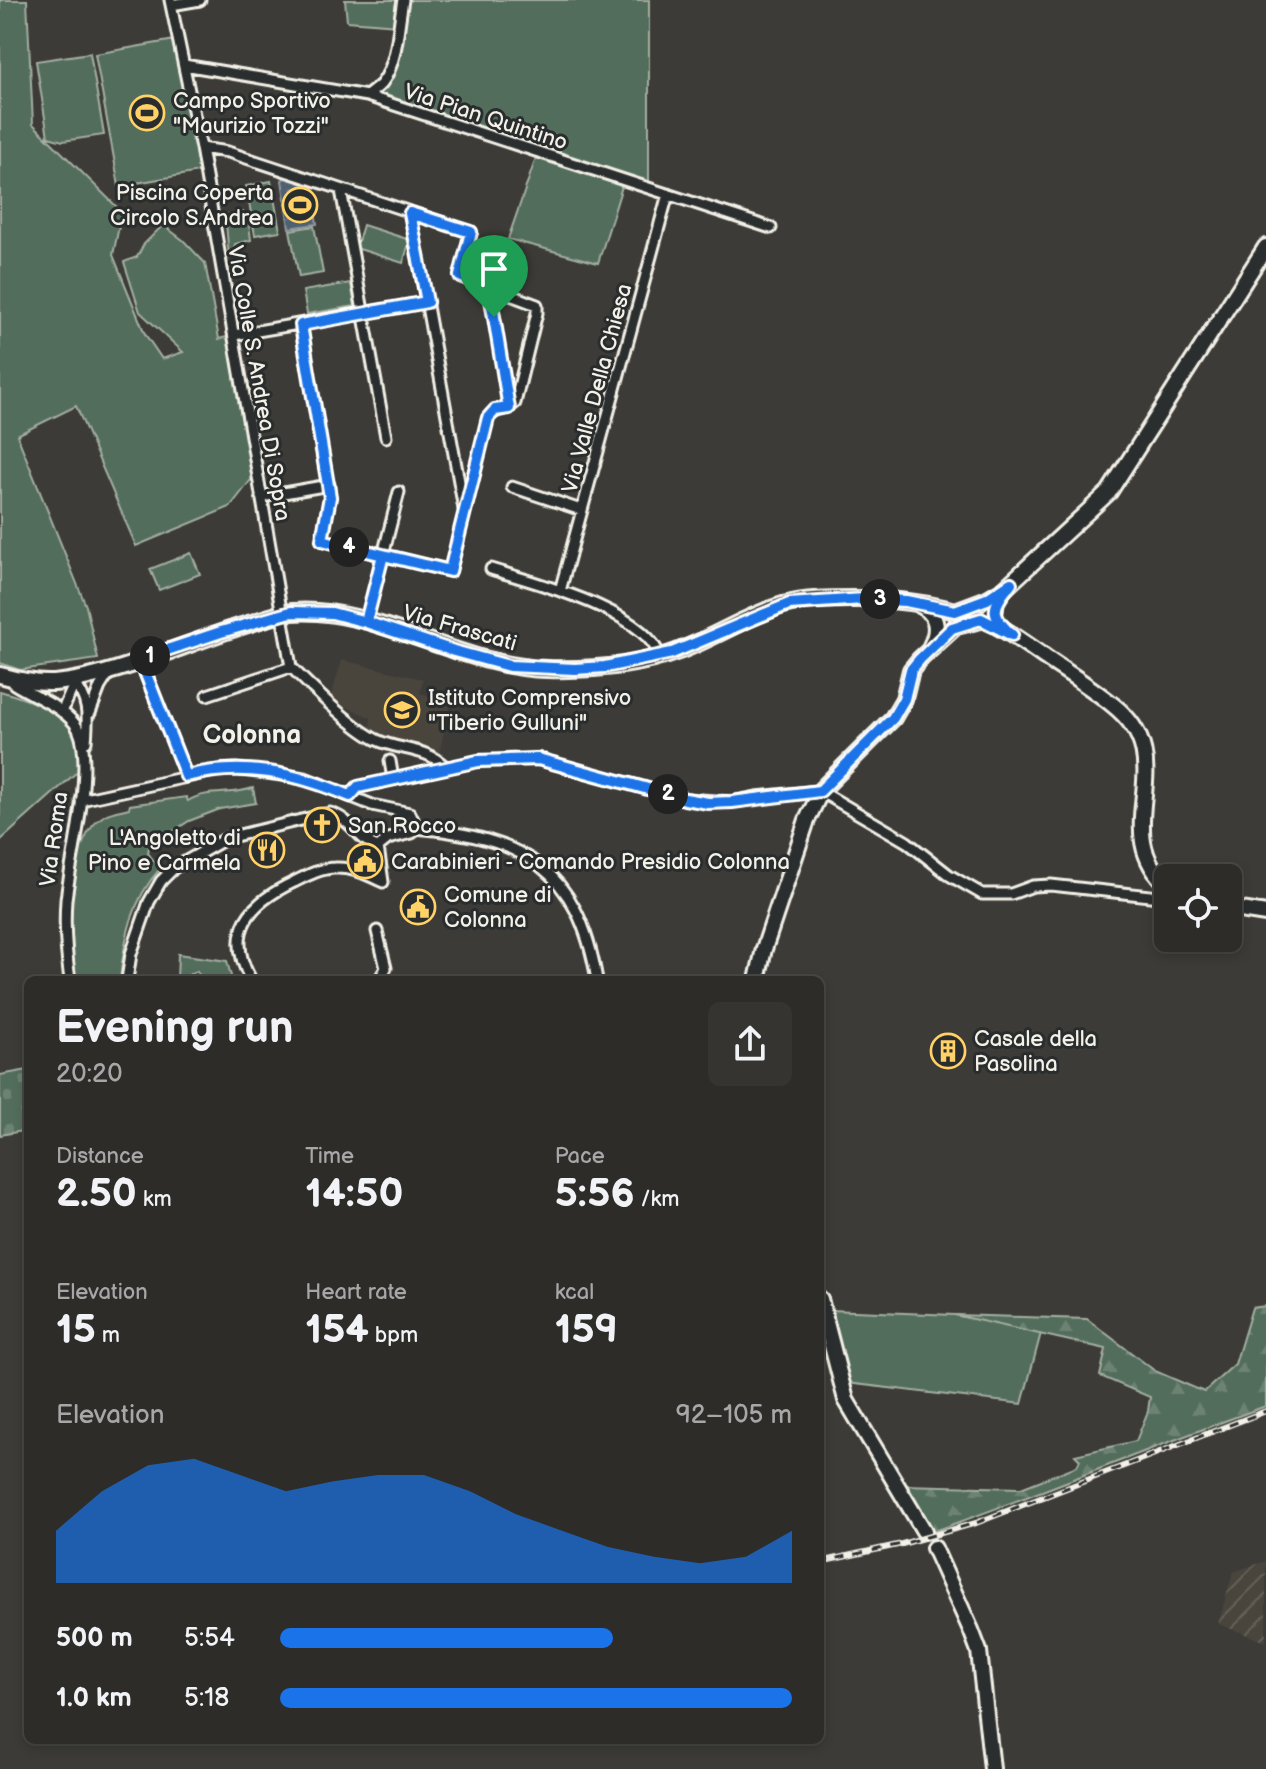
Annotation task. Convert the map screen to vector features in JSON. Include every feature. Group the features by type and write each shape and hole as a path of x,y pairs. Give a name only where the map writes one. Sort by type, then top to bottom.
{"street":[{"path":"171,3 200,0"},
{"path":"367,96 382,82 388,70 403,0"},
{"name":"Via Colle S. Andrea Di Sopra","path":"171,3 201,148 291,667"},
{"name":"Via Pian Quintino","path":"184,65 367,96 771,228"},
{"path":"201,148 228,152 471,232 460,276 529,301 537,307 515,403 509,408 495,410 488,418 450,571 322,540 330,497 329,485 301,325"},
{"path":"341,190 386,437"},
{"name":"Via Valle Della Chiesa","path":"560,591 668,194"},
{"path":"410,213 465,512"},
{"path":"955,611 988,606 1109,492 1266,247"},
{"path":"489,287 509,408"},
{"path":"234,335 427,302"},
{"path":"261,497 329,485"},
{"path":"512,487 581,510"},
{"path":"366,622 399,492"},
{"path":"491,569 560,591 627,620 652,642 660,657"},
{"name":"Via Frascati","path":"74,685 140,659 281,614 332,613 509,666 575,669 660,657 784,605 841,599 932,605 981,619 1012,635"},
{"path":"906,601 924,606 934,617 937,630 929,649"},
{"path":"758,976 807,820 820,791 893,718 904,699 911,670 929,649 956,626 989,618 988,606"},
{"path":"988,606 1012,635 1111,704 1131,724 1141,742 1146,761 1140,831 1141,844 1154,870"},
{"path":"140,659 186,776"},
{"path":"207,695 291,667 377,740 437,757 445,767"},
{"path":"88,716 98,691 114,670"},
{"path":"5,679 40,691 74,685"},
{"path":"5,679 62,712 79,730 85,754"},
{"path":"62,712 74,685"},
{"path":"74,685 86,700 85,754"},
{"name":"Via Roma","path":"69,976 65,942 66,911 85,754"},
{"path":"350,796 358,787 445,767 478,761 538,759 708,803 820,791 907,842 982,894 1011,894 1033,886 1051,885 1154,896"},
{"path":"390,761 393,779"},
{"path":"81,800 219,770 249,770 305,778 376,806 409,812 415,826"},
{"path":"128,976 135,942 157,885 174,868 227,838 332,813 351,824 370,844 378,847"},
{"path":"378,847 388,839 410,834 415,826"},
{"path":"415,826 487,839 543,867 561,885 576,910 590,944 596,976"},
{"path":"249,976 240,951 241,928 250,912 265,898 289,884 322,870 352,869 383,882 378,847"},
{"path":"1242,910 1266,914"},
{"path":"377,931 386,968 381,976"},
{"path":"824,1315 846,1400 924,1531"},
{"path":"934,1548 979,1651 992,1769"}],"shaded area":[{"name":"Istituto Comprensivo \"Tiberio Gulluni\"","path":"342,660 423,679 420,693 451,702 439,754 379,737 370,731 371,718 334,701 331,696"},
{"path":"1266,1561 1266,1642 1218,1624 1233,1572"}],"green space":[{"path":"0,0 27,0 33,124 122,212 113,255 145,334 162,359 183,352 140,312 124,262 137,257 144,244 163,225 205,263 219,339 234,335 257,472 230,507 136,546 76,406 17,435 86,606 98,659 20,670 0,663"},
{"path":"345,0 649,0 649,189 624,180 598,263 508,239 538,152 367,96 400,52 398,25 347,21"},
{"name":"Campo Sportivo \"Maurizio Tozzi\"","path":"175,40 199,172 119,186 95,54"},
{"path":"90,53 104,135 63,141 48,137 36,61"},
{"path":"271,181 280,231 255,235 246,186"},
{"path":"243,212 249,224 251,240 235,244 233,257 229,258 225,215"},
{"path":"363,225 410,240 403,263 356,248"},
{"path":"314,226 323,273 299,277 290,230"},
{"path":"351,283 355,306 307,314 303,291"},
{"path":"191,553 200,574 159,590 150,569"},
{"path":"0,691 57,714 74,730 79,751 78,771 0,841"},
{"path":"253,788 256,803 220,809 189,821 149,847 148,853 160,869 142,893 136,907 121,976 74,976 72,891 82,845 92,827 105,815 129,808 130,805 186,797 188,801 203,795"},
{"path":"178,954 227,961 231,976 200,976 197,971 191,976 177,976"},
{"path":"24,1071 24,1131 0,1135 0,1075"},
{"path":"1266,1306 1266,1406 929,1533 903,1485 1021,1488 1077,1466 1080,1460 1075,1455 1136,1441 1150,1397 1100,1376 1106,1349 955,1315 1087,1319 1155,1371 1204,1392 1235,1364 1252,1308"},
{"path":"829,1310 955,1315 1041,1333 1022,1404 847,1383"}],"water":[{"name":"Piscina Coperta Circolo S.Andrea","path":"285,178 311,186 317,224 289,228 282,180"}],"railway":[{"path":"824,1561 976,1523 1266,1411"}],"place":[{"name":"Campo Sportivo \"Maurizio Tozzi\"","path":"147,113"},
{"name":"Piscina Coperta Circolo S.Andrea","path":"300,205"},
{"name":"Istituto Comprensivo \"Tiberio Gulluni\"","path":"402,710"},
{"name":"San Rocco","path":"322,825"},
{"name":"L'Angoletto di Pino e Carmela","path":"267,850"},
{"name":"Carabinieri - Comando Presidio Colonna","path":"365,861"},
{"name":"Comune di Colonna","path":"418,907"},
{"name":"Casale della Pasolina","path":"948,1051"}],"district":[{"name":"Colonna","path":"252,734"}],"route":[{"path":"494,317 489,287 460,276 471,232 410,213 427,302 301,325 330,497 322,540 383,555 366,622 482,660 509,666 575,669 605,667 672,653 789,604 864,599 906,601 955,611 987,599 1011,583 1001,595 995,613 999,623 1012,635 981,619 952,628 911,670 904,699 893,718 820,791 708,803 538,759 478,761 435,768 358,787 350,796 316,781 293,776 235,769 186,776 140,659 291,612 332,613 366,622 383,555 450,571 488,418 495,410 509,408 494,317"}]}
